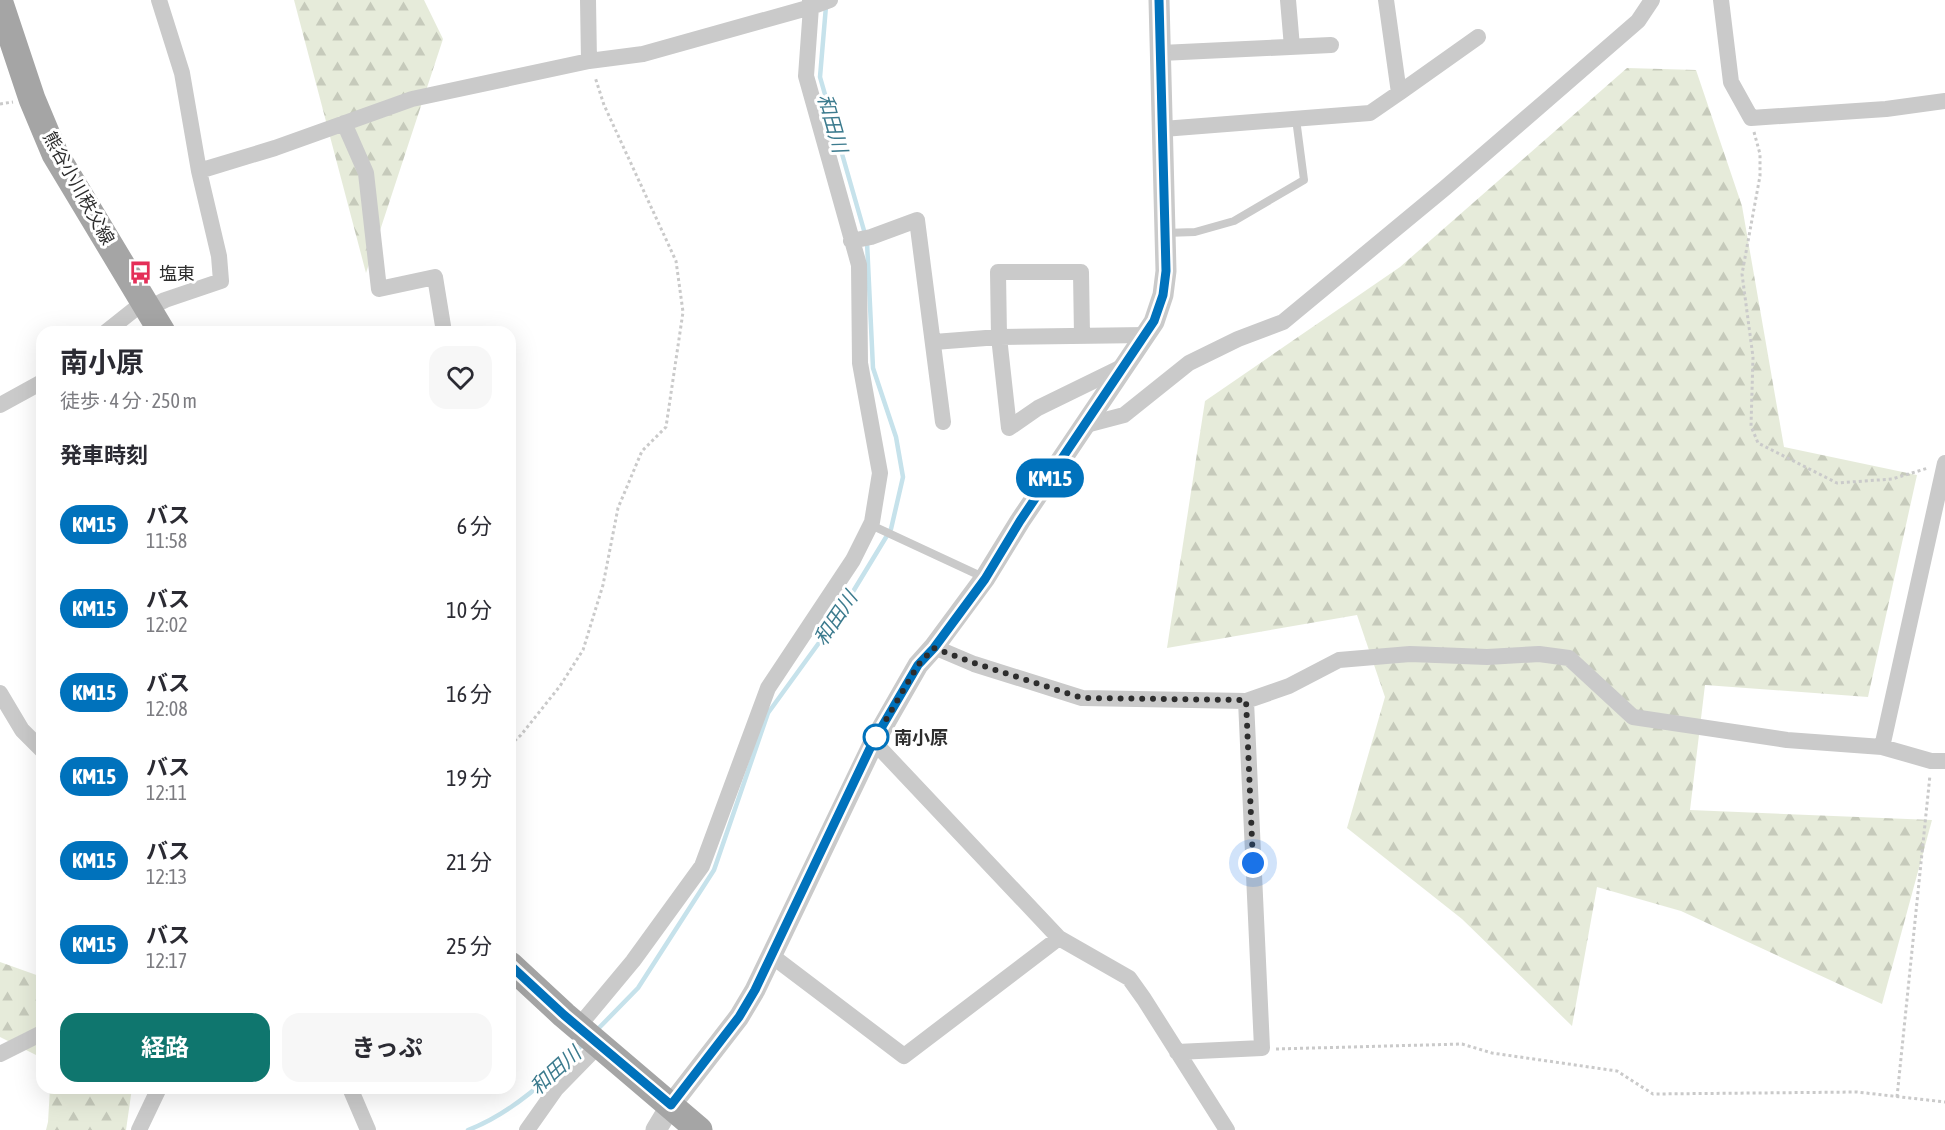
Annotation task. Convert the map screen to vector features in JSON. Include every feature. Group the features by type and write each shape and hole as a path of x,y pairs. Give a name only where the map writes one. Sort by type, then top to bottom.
{"main road":[{"name":"熊谷小川秩父線","path":"0,3 32,99 55,154 152,314"},
{"path":"516,970 578,1027 699,1130"}],"street":[{"path":"121,326 152,314 165,300 220,281 219,256 199,171 182,73 159,0"},
{"path":"588,0 589,61"},
{"path":"199,171 412,99 589,61 643,54 830,0"},
{"path":"656,1130 671,1105 739,1017 755,990 873,742 918,665 934,648 985,579 1020,521 1154,321 1163,295 1166,271 1159,0"},
{"path":"1288,0 1292,47"},
{"path":"1386,0 1399,93"},
{"path":"1086,425 1124,415 1189,363 1238,339 1283,321 1445,188 1638,21 1652,0"},
{"path":"1722,0 1731,82 1751,118 1886,109 1945,101"},
{"path":"578,1027 633,961 702,866 768,688 853,560 871,525 880,473 860,363 859,265 806,76 811,4"},
{"path":"1162,129 1370,113 1478,37"},
{"path":"1161,53 1331,45"},
{"path":"344,123 366,173 379,289 435,277 443,326"},
{"path":"851,241 871,237 917,220 943,422"},
{"path":"1082,336 1081,272 998,272 999,338 1009,428 1038,408 1125,365"},
{"path":"933,342 999,338 1146,335"},
{"path":"0,405 36,385"},
{"path":"1881,747 1945,463"},
{"path":"934,648 1082,698 1246,700 1289,686 1340,660 1410,654 1487,657 1539,654 1569,658 1633,717 1787,740 1881,747 1938,761"},
{"path":"0,693 22,730 36,744"},
{"path":"1177,1052 1262,1048 1246,700"},
{"path":"873,742 1059,938 1129,978 1227,1130"},
{"path":"772,956 904,1056 1059,938"},
{"path":"0,1054 36,1036"},
{"path":"527,1130 556,1089 600,1044"},
{"path":"139,1130 156,1094"},
{"path":"353,1094 368,1130"}],"lane":[{"path":"1165,233 1196,232 1234,221 1304,180 1296,119"},
{"path":"871,525 985,579"}],"path":[{"path":"516,739 560,686 584,650 603,585 618,507 642,451 666,427 683,312 676,261 604,105 589,61"},
{"path":"1751,118 1760,154 1760,176 1742,274 1753,357 1751,426 1758,443 1837,483 1892,479 1945,463"},
{"path":"1898,1097 1938,761"},
{"path":"1262,1048 1462,1044 1492,1053 1617,1071 1653,1094 1857,1092 1945,1102"}],"green space":[{"path":"294,0 424,0 443,39 366,273"},
{"path":"1627,68 1696,70 1742,206 1784,447 1917,475 1868,697 1705,685 1690,810 1932,820 1882,1004 1681,911 1597,887 1572,1026 1462,919 1347,828 1385,697 1357,615 1167,648 1205,401 1400,267"},
{"path":"0,962 36,975 36,1055 0,1037"},
{"path":"50,1094 131,1094 126,1130 46,1130"}],"waterway":[{"name":"和田川","path":"826,6 820,77 865,234"},
{"name":"和田川","path":"595,1032 638,988 714,870 768,713 837,618 891,529 903,477 896,437 873,368 867,242"},
{"name":"和田川","path":"468,1130 500,1114 530,1093 583,1044"}],"bus line":[{"name":"KM15","path":"516,971 564,1015 671,1105 739,1017 764,973 822,854 873,742 918,665 934,648 985,579 1020,521 1154,321 1163,295 1166,271 1159,0"}],"place":[{"name":"塩東","path":"141,273"},
{"name":"南小原","path":"876,737"}],"route":[{"path":"876,737 873,742 918,665 934,648 1082,698 1246,700 1253,863"}]}
